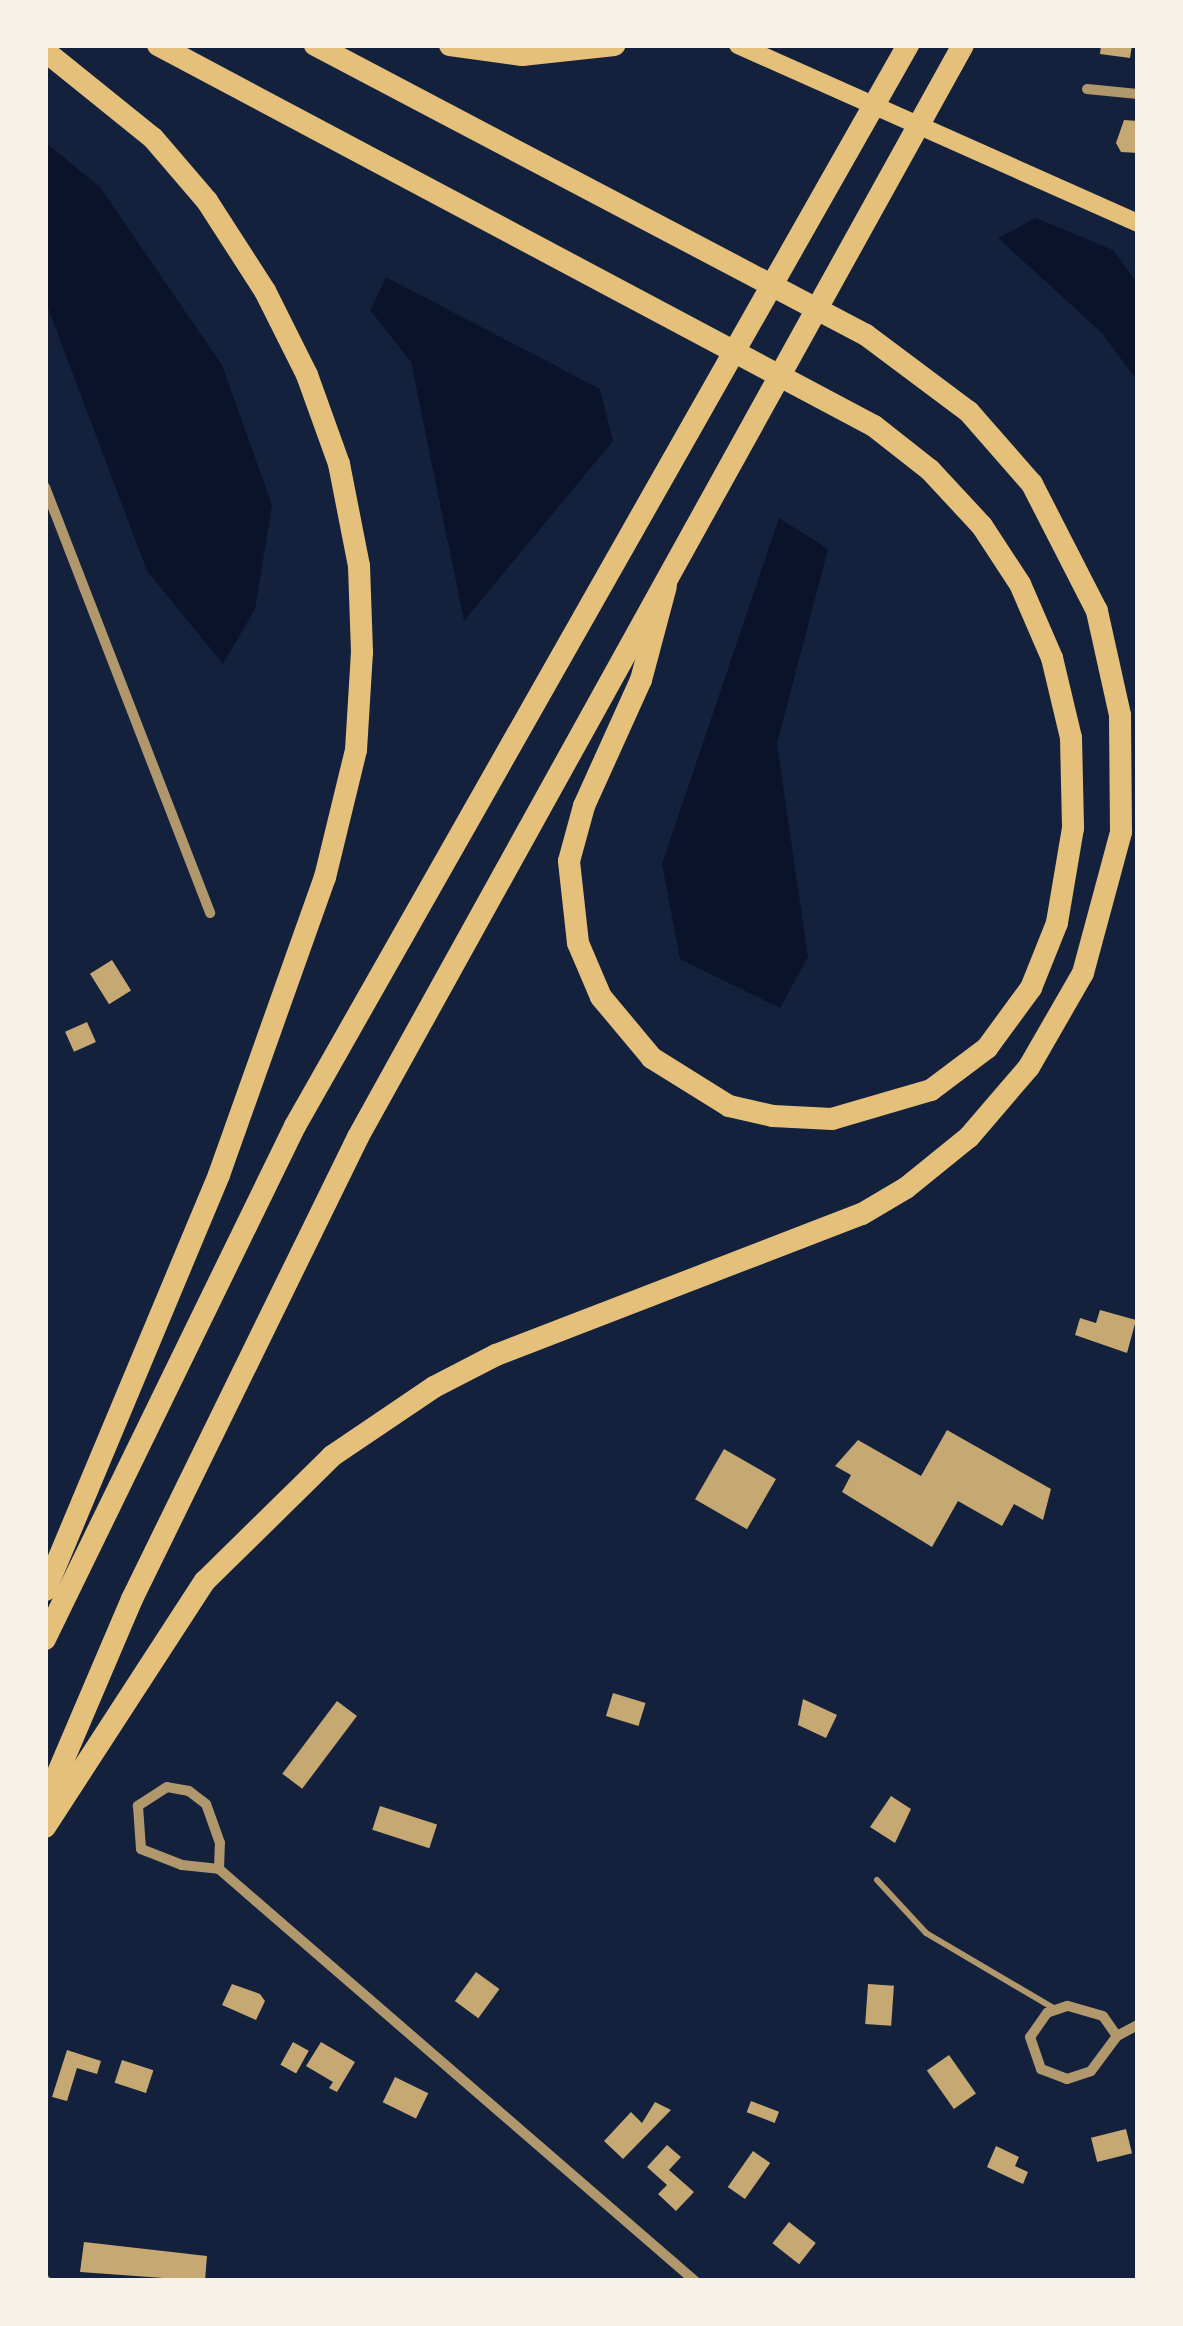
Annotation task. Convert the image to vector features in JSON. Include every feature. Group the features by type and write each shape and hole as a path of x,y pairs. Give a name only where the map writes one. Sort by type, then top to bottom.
{"highway":[{"path":"158,45 828,401 930,470 1004,557 1038,621 1071,738 1074,828 1048,952 1009,1025 932,1090 832,1118 730,1106 652,1058 601,997 578,943 569,861 584,806 641,680 666,586"},
{"path":"45,1827 205,1581 332,1456 496,1354 822,1233 906,1188 1007,1097 1058,1022 1100,928 1121,832 1124,776 1112,663 1078,566 1032,484 938,384 866,335 315,45"},
{"path":"450,45 522,55 614,45"},
{"path":"45,1803 132,1599 266,1316 457,956 866,230 899,158 963,45"},
{"path":"45,51 154,138 207,201 265,291 307,375 339,464 358,566 362,652 356,750 325,877 219,1175 45,1590"},
{"path":"45,1638 295,1126 905,52"}],"main road":[{"path":"738,45 1138,222"}],"street":[{"path":"1087,89 1138,94"},
{"path":"45,487 210,913"},
{"path":"219,1869 220,1843 206,1804 189,1791 167,1787 138,1806 140,1848 182,1865 219,1869 695,2281"},
{"path":"1117,2036 1088,2006 1056,2010 1036,2024 1030,2037 1041,2069 1056,2076 1091,2071 1117,2036 1138,2025"}],"lane":[{"path":"878,1880 926,1933 1056,2010"}],"water":[{"path":"45,142 100,187 222,365 272,505 255,609 223,664 147,571 45,300"},
{"path":"1036,218 1113,250 1138,284 1138,382 1102,333 998,238"},
{"path":"386,277 600,389 613,441 464,621 411,362 370,310"},
{"path":"779,518 828,549 777,744 808,957 780,1008 680,959 662,864"}],"building":[{"path":"1101,45 1132,45 1130,58 1100,54"},
{"path":"1124,120 1138,121 1138,153 1121,152 1116,143"},
{"path":"112,960 131,991 109,1004 90,974"},
{"path":"87,1022 96,1042 74,1052 65,1032"},
{"path":"1100,1310 1136,1320 1127,1353 1075,1335 1080,1318 1096,1323"},
{"path":"947,1430 1051,1489 1043,1520 1014,1504 1002,1526 958,1501 932,1547 842,1492 851,1475 835,1466 858,1440 921,1476"},
{"path":"724,1449 776,1479 747,1529 695,1499"},
{"path":"613,1693 646,1703 638,1726 606,1716"},
{"path":"803,1699 837,1715 826,1738 798,1725"},
{"path":"337,1701 357,1716 302,1789 282,1774"},
{"path":"891,1796 911,1809 895,1843 870,1827"},
{"path":"380,1806 437,1825 429,1848 372,1830"},
{"path":"476,1972 499,1989 478,2018 455,2001"},
{"path":"232,1984 260,1994 265,2001 256,2020 222,2005"},
{"path":"868,1984 894,1986 891,2026 865,2024"},
{"path":"293,2042 309,2051 296,2073 280,2065"},
{"path":"321,2042 355,2062 337,2092 329,2088 333,2082 306,2066"},
{"path":"67,2050 101,2061 97,2074 77,2068 67,2101 52,2097"},
{"path":"949,2055 976,2094 954,2109 927,2070"},
{"path":"122,2060 153,2070 146,2093 115,2083"},
{"path":"395,2077 428,2093 416,2118 383,2102"},
{"path":"751,2101 779,2112 775,2123 747,2112"},
{"path":"655,2102 671,2110 623,2159 604,2141 631,2112 642,2123"},
{"path":"1126,2129 1132,2153 1097,2162 1091,2138"},
{"path":"667,2145 681,2157 669,2170 694,2192 676,2211 658,2194 667,2185 647,2167"},
{"path":"996,2146 1019,2157 1015,2166 1028,2172 1023,2184 987,2167"},
{"path":"753,2151 770,2163 745,2199 728,2187"},
{"path":"789,2222 816,2243 799,2264 772,2243"},
{"path":"84,2242 207,2256 205,2281 80,2272"}]}
